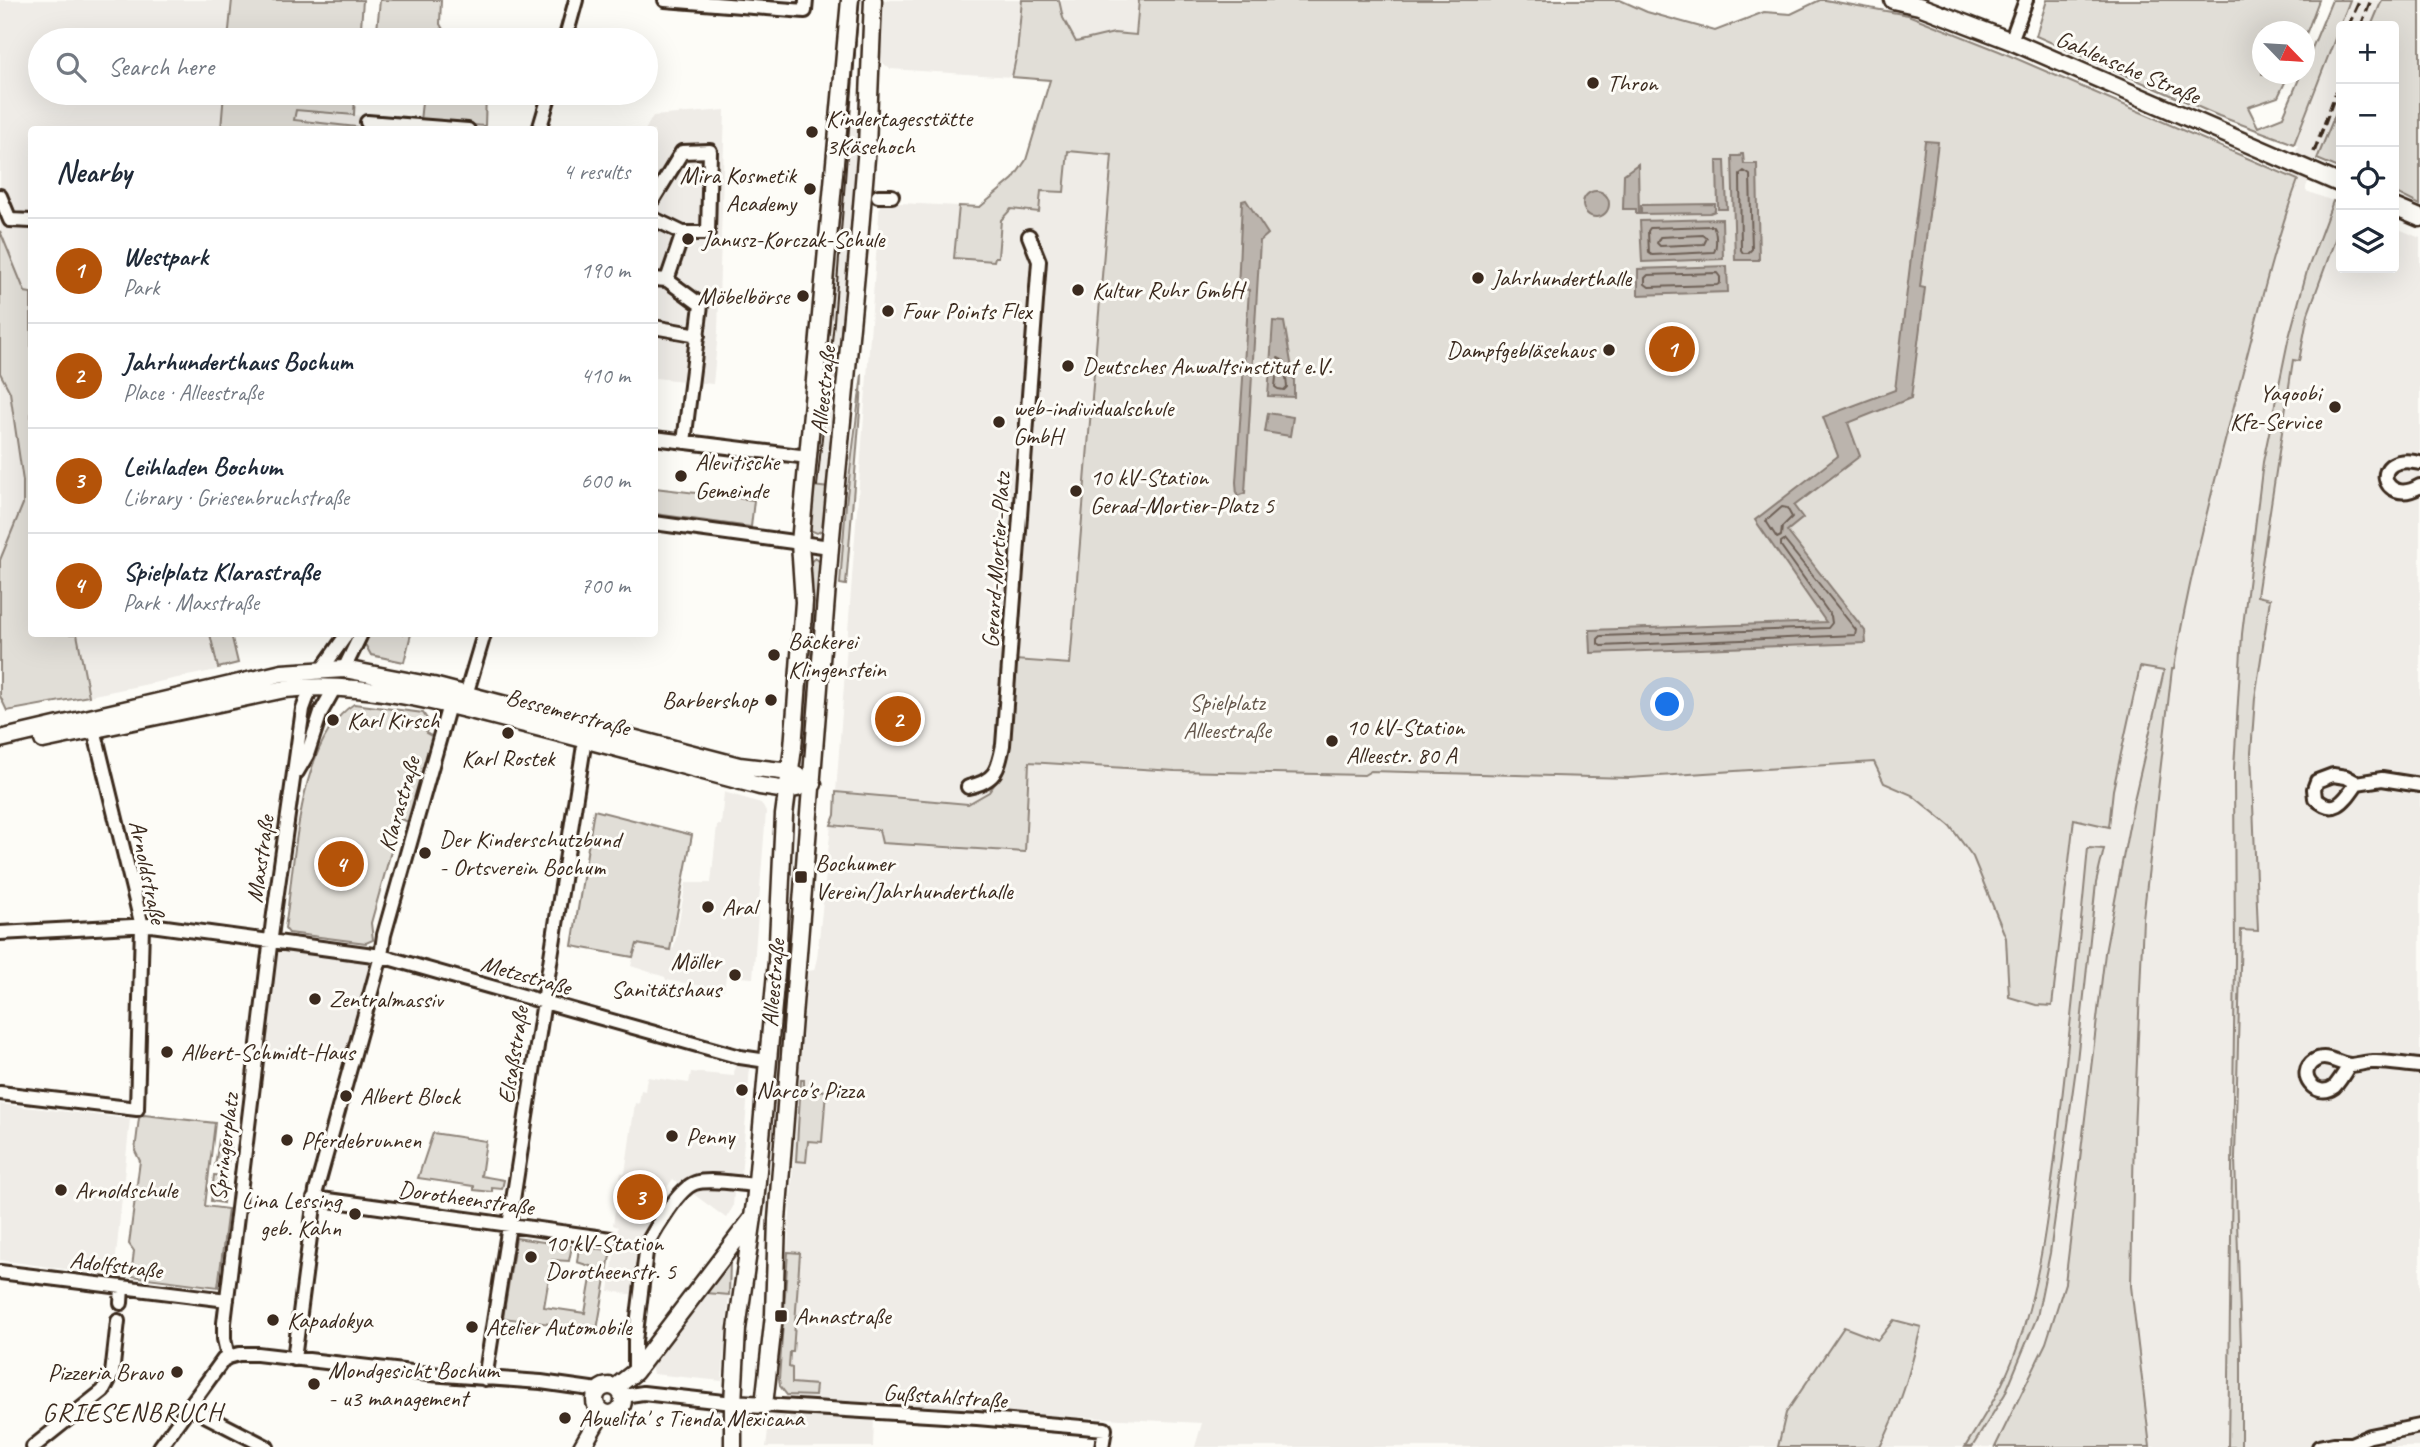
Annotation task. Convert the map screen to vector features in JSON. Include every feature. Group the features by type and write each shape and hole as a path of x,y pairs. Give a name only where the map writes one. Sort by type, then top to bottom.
{"main road":[{"name":"Alleestraße","path":"733,1447 737,1329 757,1185 777,962 781,861 804,602 800,543 850,0"},
{"name":"Alleestraße","path":"764,1405 774,1315 780,1187 830,547 862,215 873,0"},
{"name":"Gahlensche Straße","path":"1893,0 1919,6 2011,41 2336,182"},
{"path":"2399,209 2420,218"},
{"path":"312,687 321,669"},
{"path":"335,687 344,669"},
{"name":"Bessemerstraße","path":"0,739 282,673 344,669 403,679 740,766 790,772"},
{"name":"Bessemerstraße","path":"0,750 247,696 312,687 335,687 387,691 449,705 760,786 788,790"},
{"path":"790,772 813,784"},
{"path":"788,790 813,784"},
{"path":"757,1185 780,1187"},
{"path":"619,1392 604,1386 598,1390 595,1402 602,1412 611,1414 618,1411 621,1406 619,1392 752,1218"},
{"path":"733,1403 764,1405"},
{"path":"582,1447 602,1412"}],"street":[{"path":"568,28 576,0"},
{"path":"665,0 805,11 806,0"},
{"path":"2011,41 2026,0"},
{"path":"540,126 546,105"},
{"path":"367,122 418,126"},
{"path":"658,191 682,152 710,151 708,233 683,233 658,221"},
{"path":"878,195 892,196"},
{"path":"0,196 10,220 28,222"},
{"path":"683,233 661,279 701,305 684,442"},
{"name":"Gerard-Mortier-Platz","path":"968,787 985,783 992,776 1003,745 1039,261 1029,236"},
{"path":"658,328 698,335"},
{"path":"658,439 808,457"},
{"path":"2420,463 2400,460 2388,468 2385,477 2387,484 2400,492 2420,486"},
{"path":"658,524 830,547"},
{"path":"321,669 345,637"},
{"path":"344,669 360,637"},
{"path":"466,695 483,637"},
{"name":"Maxstraße","path":"271,942 303,709 312,687"},
{"name":"Maxstraße","path":"292,782 307,755 321,712 335,687"},
{"name":"Klarastraße","path":"381,957 384,935 449,705"},
{"name":"Arnoldstraße","path":"0,1093 137,1109 142,926 94,729"},
{"name":"Elsaßstraße","path":"485,1379 585,739"},
{"path":"2357,783 2382,779 2420,785"},
{"name":"Metzstraße","path":"0,933 151,925 381,957 740,1057 767,1061"},
{"name":"Springerplatz","path":"228,1357 224,1339 227,1300 271,942"},
{"path":"294,1359 314,1198 381,957"},
{"path":"2349,1065 2372,1062 2420,1066"},
{"path":"635,1372 635,1341 647,1244 654,1230 685,1189 693,1183 704,1181 757,1185"},
{"name":"Dorotheenstraße","path":"314,1198 611,1239"},
{"name":"Adolfstraße","path":"0,1272 227,1300"},
{"path":"121,1303 122,1287"},
{"path":"33,1447 103,1391 109,1382 118,1321"},
{"path":"160,1447 223,1360 239,1354 485,1379 541,1382 598,1390"},
{"path":"619,1392 733,1403"},
{"name":"Gußstahlstraße","path":"764,1405 1105,1429 1102,1447"},
{"path":"189,1407 267,1447"},
{"path":"2319,1447 2334,1444 2350,1446 2370,1436 2420,1426"}],"shaded area":[{"path":"0,0 232,0 229,28 28,28 28,105 223,105 221,126 28,126 28,292 25,292 0,231"},
{"path":"879,0 1022,0 1012,77 890,69 876,57"},
{"path":"1059,0 1139,0 1136,35 1114,33 1076,42 1063,17"},
{"path":"2350,0 2382,0 2373,21 2342,21"},
{"path":"2336,36 2336,112 2306,187 2306,191 2333,201 2307,271 2288,341 2263,462 2234,768 2235,960 2228,1447 2150,1447 2131,1286 2143,919 2172,669 2164,671 2134,800 2105,953 2065,1283 2046,1343 1995,1447 1972,1447 2005,1394 2037,1317 2050,1253 2077,1061 2096,883 2103,849 2088,848 2070,1035 2052,1180 2035,1280 2017,1348 1997,1393 1965,1447 1195,1447 1202,1423 786,1402 779,1379 799,1078 808,971 814,970 817,958 831,825 1025,852 1028,762 1175,771 1364,775 1371,771 1629,778 1874,762 1884,783 1912,795 1950,826 1973,857 2006,938 2009,997 2052,1006 2074,818 2109,826 2113,790 2144,647 2298,146 2294,144"},
{"path":"296,110 364,116 363,126 293,126"},
{"name":"Janusz-Korczak-Schule","path":"725,110 718,332 713,384 658,378 658,126 647,126 653,116"},
{"path":"859,121 862,125 829,488 812,486 844,124"},
{"path":"1068,151 1112,155 1070,665 1008,752 999,778 989,792 968,804 836,792 880,202 959,206 953,258 994,261 995,257 998,257 1001,220 1011,209 1039,212 1041,191 1064,192"},
{"path":"2399,229 2420,238 2420,1447 2241,1447 2235,1158 2241,930 2258,930 2251,753 2255,698 2270,599 2256,597 2293,360 2299,360 2308,314 2336,237 2336,273 2399,273"},
{"path":"0,373 10,392 23,481 23,504 0,560"},
{"path":"78,637 210,637 217,670 89,696"},
{"path":"724,792 761,803 766,812 753,978 726,976 724,990 666,980 665,977 631,966 637,943 669,950 674,948 686,883 711,883 717,825 721,825"},
{"path":"285,950 362,959 369,965 370,975 346,1062 262,1051 275,956"},
{"path":"735,1062 750,1067 741,1177 735,1177 733,1207 726,1218 673,1179 649,1211 636,1295 609,1291 618,1227 613,1225 618,1188 623,1183 619,1182 621,1173 625,1173 635,1103 639,1104 641,1090 645,1091 647,1077 689,1083 691,1072 734,1076"},
{"name":"Arnoldschule","path":"0,1104 130,1119 114,1276 0,1260"},
{"path":"705,1293 729,1295 722,1381 653,1374 650,1360"},
{"path":"777,1414 874,1418 873,1447 766,1447 769,1421"}],"green space":[{"path":"232,0 363,0 361,28 229,28"},
{"path":"380,0 441,0 442,28 377,28"},
{"name":"Spielplatz Alleestraße","path":"1022,0 1059,0 1063,18 1076,42 1114,33 1136,35 1139,0 1620,0 1647,12 1715,31 1764,12 1791,14 1825,0 1908,15 1999,51 2298,180 2272,260 2237,394 2202,531 2172,669 2143,919 2134,1132 2131,1286 2150,1447 1995,1447 2046,1343 2065,1283 2105,953 2134,800 2164,671 2140,667 2113,790 2109,827 2074,819 2052,1006 2036,1005 2009,997 2006,938 1973,857 1950,826 1912,795 1884,783 1874,762 1629,778 1371,771 1364,775 1175,771 1029,762 1025,852 882,843 879,830 831,825 835,815 836,792 968,804 989,792 999,778 1008,752 1015,660 1070,664 1112,155 1068,151 1064,192 1041,191 1039,212 1011,209 1001,220 998,257 995,257 994,261 954,258 959,206 980,207 1013,179 1026,160 1050,80 1012,77"},
{"path":"2047,0 2319,0 2311,21 2252,21 2252,84 2284,84 2278,97 2248,107 2258,127 2283,117 2297,84 2315,84 2315,41 2332,0 2350,0 2342,21 2336,21 2336,36 2294,144 2219,116 2036,36"},
{"path":"2382,0 2420,0 2420,205 2399,194 2399,21 2373,21"},
{"path":"223,105 354,105 354,115 296,110 294,120 347,126 221,126"},
{"path":"422,105 486,105 485,126 420,121"},
{"path":"2336,112 2336,167 2317,159"},
{"path":"2333,201 2336,202 2336,237 2308,314 2299,361 2293,360 2257,596 2270,599 2255,698 2251,753 2258,931 2241,930 2235,1158 2241,1447 2228,1447 2235,960 2234,768 2242,634 2263,462 2288,341 2307,271"},
{"path":"0,231 25,292 28,292 28,637 78,637 89,696 7,711 0,696 0,560 23,504 23,481 10,392 0,373"},
{"path":"862,374 846,585 840,584 846,504"},
{"path":"812,486 829,488 824,529 817,533 810,530 808,525"},
{"path":"658,488 754,500 751,527 658,514"},
{"path":"815,558 823,564 816,644 813,643 813,603 807,569 808,564"},
{"path":"211,637 232,637 238,663 218,668"},
{"path":"365,637 410,637 404,662 371,655 366,646 361,645"},
{"path":"354,704 423,713 429,722 426,733 433,737 409,822 400,819 371,923 373,940 366,943 289,933 285,928 296,840 310,775 321,746 335,721"},
{"path":"594,810 692,835 670,950 637,944 633,957 572,946"},
{"path":"2088,848 2104,849 2096,883 2077,1061 2050,1253 2037,1317 2005,1394 1972,1447 1965,1447 2007,1374 2025,1322 2038,1270 2058,1134"},
{"path":"801,1080 804,1080 804,1089 826,1091 822,1142 808,1141 806,1162 796,1161"},
{"path":"144,1115 215,1123 205,1206 228,1209 218,1287 131,1276 134,1251 129,1244 140,1161 135,1151 139,1118"},
{"path":"433,1133 486,1141 481,1176 504,1180 502,1189 492,1188 492,1192 474,1190 474,1186 418,1178"},
{"path":"219,1140 231,1142 227,1168 215,1166"},
{"path":"214,1175 226,1176 223,1203 211,1201"},
{"path":"516,1238 572,1246 569,1261 552,1260 544,1307 585,1313 593,1267 577,1262 579,1247 611,1250 597,1330 503,1318"},
{"path":"788,1252 800,1253 793,1352 790,1352 789,1367 792,1368 792,1383 816,1385 815,1396 787,1395 780,1386"},
{"path":"728,1261 729,1295 705,1293"},
{"path":"1894,1320 1921,1327 1899,1404 1880,1447 1778,1447 1786,1413 1844,1327 1878,1340"}],"water":[{"path":"1925,141 1938,142 1920,287 1925,288 1911,398 1848,423 1860,456 1794,506 1803,518 1787,531 1865,631 1866,643 1591,653 1590,630 1826,622 1755,520 1838,456 1823,417 1895,390"},
{"path":"1741,154 1744,164 1757,164 1759,260 1735,260 1732,156"},
{"path":"1717,161 1725,161 1727,209 1718,209"},
{"path":"1638,164 1639,214 1636,214 1636,209 1623,209 1624,174"},
{"path":"1596,191 1605,195 1609,204 1605,213 1596,217 1587,213 1583,204 1587,195"},
{"path":"1246,200 1268,234 1260,241 1245,493 1237,496 1249,290 1238,289 1242,201"},
{"path":"1715,204 1715,211 1710,213 1641,214 1641,205"},
{"path":"1722,219 1723,259 1642,262 1640,221"},
{"path":"1727,266 1728,292 1638,295 1638,269"},
{"path":"1273,321 1284,322 1294,380 1294,397 1268,396"},
{"path":"1268,413 1293,417 1290,436 1265,432"}],"tram line":[{"path":"817,486 834,322 859,0"}],"railway":[{"path":"2350,21 2360,0"},
{"path":"2363,21 2371,0"},
{"path":"2314,152 2339,84"}],"place":[{"name":"Thron","path":"1593,83"},
{"name":"Kindertagesstätte 3Käsehoch","path":"812,132"},
{"name":"Mira Kosmetik Academy","path":"810,189"},
{"name":"Janusz-Korczak-Schule","path":"688,239"},
{"name":"Jahrhunderthalle","path":"1478,278"},
{"name":"Kultur Ruhr GmbH","path":"1078,290"},
{"name":"Möbelbörse","path":"803,296"},
{"name":"Four Points Flex","path":"888,311"},
{"name":"Westpark","path":"1672,349"},
{"name":"Dampfgebläsehaus","path":"1609,350"},
{"name":"Deutsches Anwaltsinstitut e.V.","path":"1068,366"},
{"name":"Yaqoobi Kfz-Service","path":"2335,407"},
{"name":"web-individualschule GmbH","path":"999,422"},
{"name":"Alevitische Gemeinde","path":"681,476"},
{"name":"10 kV-Station Gerad-Mortier-Platz 5","path":"1076,491"},
{"name":"Bäckerei Klingenstein","path":"774,655"},
{"name":"Barbershop","path":"771,700"},
{"name":"Jahrhunderthaus Bochum","path":"898,719"},
{"name":"Karl Kirsch","path":"333,720"},
{"name":"Karl Rostek","path":"508,733"},
{"name":"10 kV-Station Alleestr. 80 A","path":"1332,741"},
{"name":"Der Kinderschutzbund - Ortsverein Bochum","path":"425,853"},
{"name":"Spielplatz Klarastraße","path":"341,864"},
{"name":"Bochumer Verein/Jahrhunderthalle","path":"801,877"},
{"name":"Aral","path":"708,907"},
{"name":"Möller Sanitätshaus","path":"735,975"},
{"name":"Zentralmassiv","path":"315,999"},
{"name":"Albert-Schmidt-Haus","path":"167,1052"},
{"name":"Narco's Pizza","path":"742,1090"},
{"name":"Albert Block","path":"346,1096"},
{"name":"Penny","path":"672,1136"},
{"name":"Pferdebrunnen","path":"287,1140"},
{"name":"Arnoldschule","path":"61,1190"},
{"name":"Leihladen Bochum","path":"640,1197"},
{"name":"Lina Lessing geb. Kahn","path":"355,1214"},
{"name":"10 kV-Station Dorotheenstr. 5","path":"531,1257"},
{"name":"Annastraße","path":"781,1316"},
{"name":"Kapadokya","path":"273,1320"},
{"name":"Atelier Automobile","path":"472,1327"},
{"name":"Pizzeria Bravo","path":"177,1372"},
{"name":"Mondgesicht Bochum - u3 management","path":"314,1384"},
{"name":"Abuelita' s Tienda Mexicana","path":"565,1418"}],"district":[{"name":"GRIESENBRUCH","path":"133,1412"}]}
